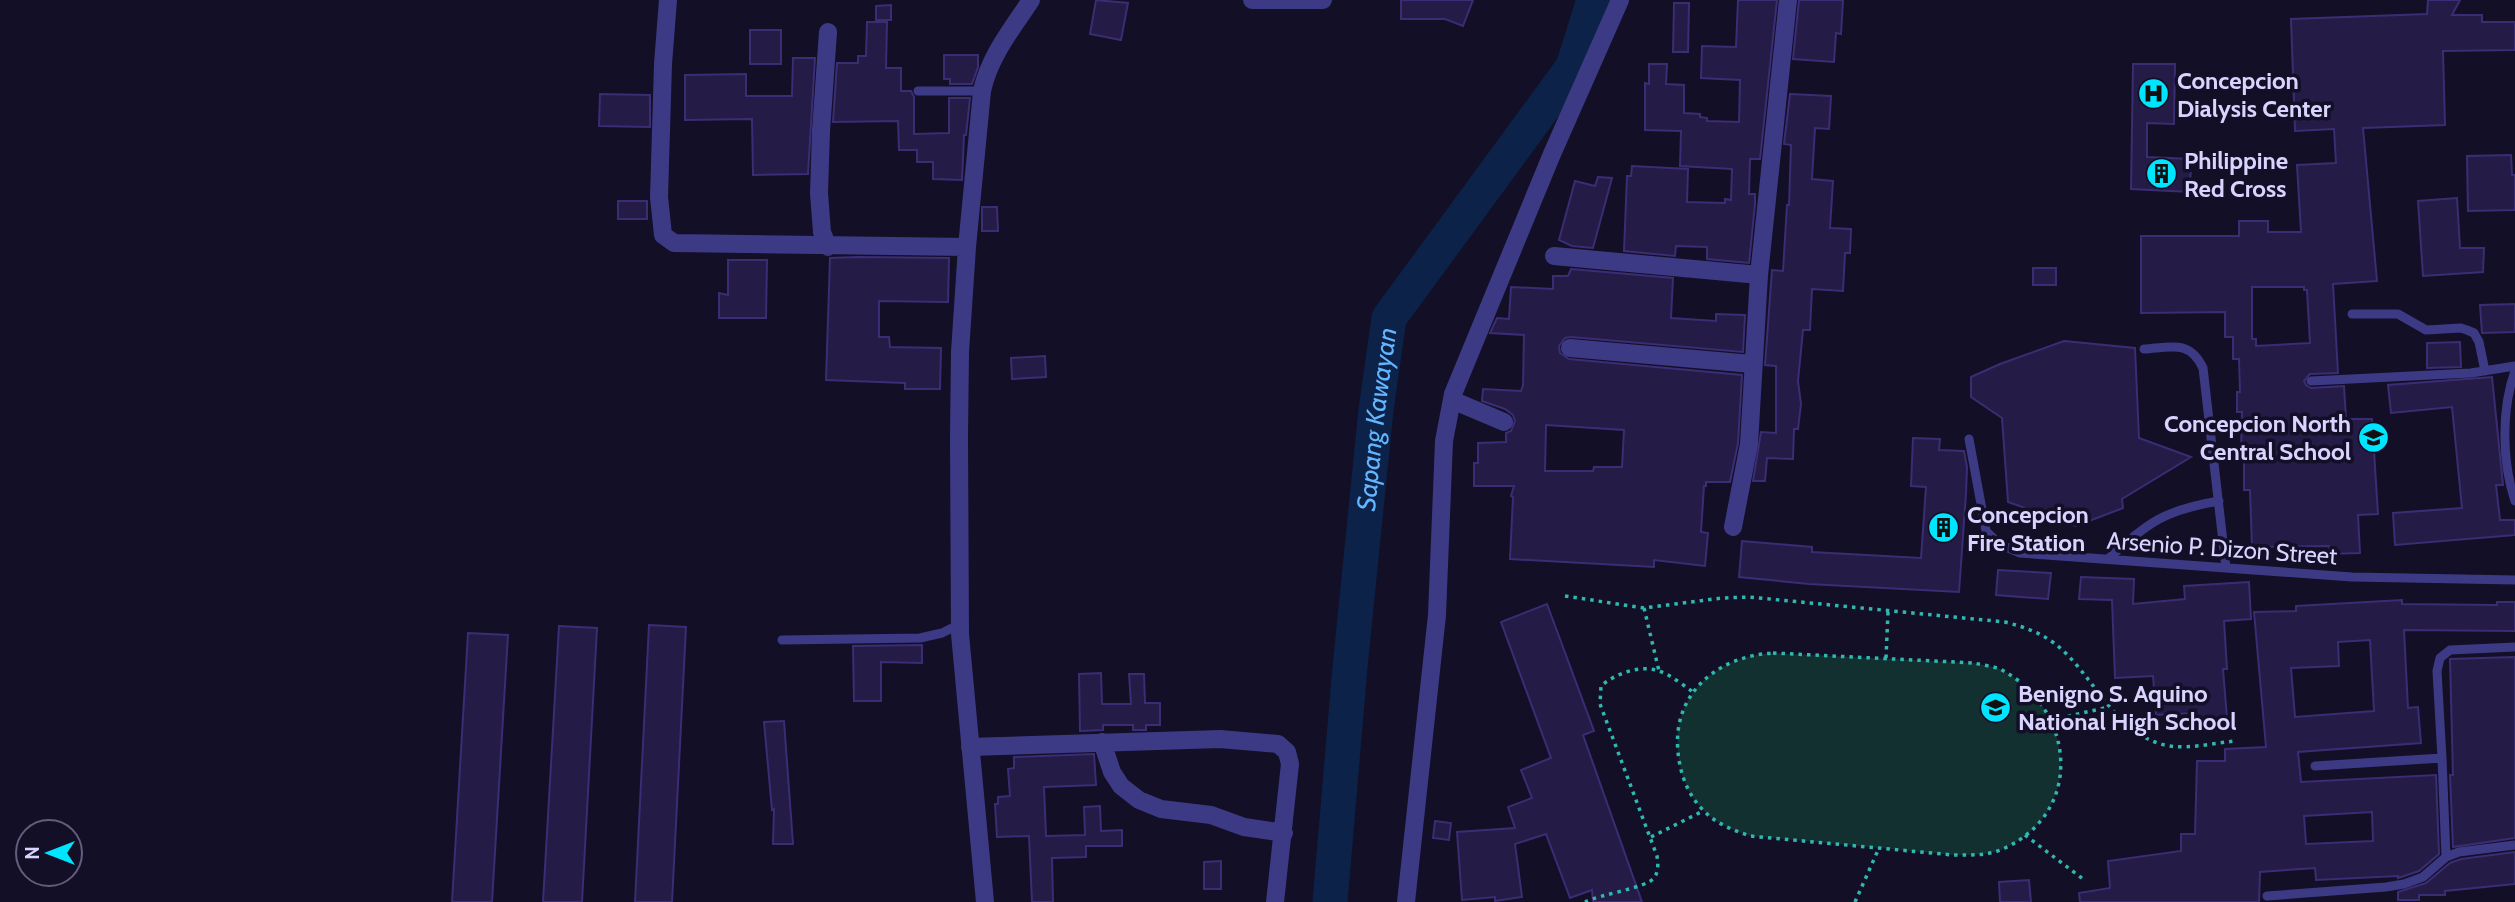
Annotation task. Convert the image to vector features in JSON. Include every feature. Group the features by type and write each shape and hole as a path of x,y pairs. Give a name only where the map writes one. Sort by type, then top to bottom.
{"street":[{"path":"668,0 659,197 663,235 674,243 967,247"},
{"path":"985,902 960,624 960,401 967,247 985,73 1031,0"},
{"path":"1252,0 1323,0"},
{"path":"1405,902 1437,615 1444,441 1452,400 1552,154 1620,0"},
{"path":"1733,527 1749,444 1759,275 1788,0"},
{"path":"828,32 819,192 822,232 828,247"},
{"path":"1554,256 1759,275"},
{"path":"1570,348 1752,364"},
{"path":"1452,400 1504,422"},
{"path":"970,747 1220,739 1278,744 1287,752 1290,764 1275,902"},
{"path":"1102,742 1112,772 1121,786 1139,800 1161,809 1211,815 1244,827 1284,833"}],"lane":[{"path":"918,92 982,92"},
{"path":"2352,314 2399,314 2426,330 2468,330 2474,333 2480,342 2484,371"},
{"path":"2144,349 2189,349 2197,354 2203,368 2226,568"},
{"path":"2311,381 2515,369 2505,412 2511,488 2515,501"},
{"name":"Arsenio P. Dizon Street","path":"1969,439 1986,531 1992,539 2020,553 2352,577 2515,580"},
{"path":"2108,559 2130,538 2161,516 2184,507 2219,501"},
{"path":"782,640 932,637 960,624"},
{"path":"2446,857 2437,671 2440,658 2450,650 2515,647"},
{"path":"2315,766 2442,758"},
{"path":"2267,896 2404,884 2423,877 2446,857 2459,852 2515,845"}],"path":[{"path":"1565,596 1644,608 1749,597 2005,622 2034,630 2056,645 2077,666 2109,707 2134,729 2155,741 2170,746 2235,741"},
{"path":"1644,608 1659,671"},
{"path":"1886,659 1888,611"},
{"path":"1752,654 1974,663 1997,668 2019,681 2034,695 2059,737 2061,766 2056,794 2042,820 2025,835 2005,848 1980,855 1953,855 1750,836 1726,827 1703,811 1688,790 1679,768 1676,740 1680,714 1693,692 1712,673 1734,660 1752,654"},
{"path":"1585,902 1599,895 1647,884 1655,877 1658,867 1651,837 1600,704 1601,686 1609,679 1641,669 1659,671 1693,692"},
{"path":"2051,720 2109,707"},
{"path":"1651,837 1703,811"},
{"path":"2025,835 2083,879"},
{"path":"1855,902 1879,848"}],"green space":[{"path":"1773,653 1974,663 2000,669 2025,686 2043,708 2055,732 2061,758 2059,785 2049,809 2031,831 2005,848 1973,855 1750,836 1719,823 1698,804 1683,776 1678,752 1678,731 1683,712 1691,696 1717,670 1734,661"}],"building":[{"path":"1096,0 1128,3 1121,40 1090,34"},
{"path":"1401,0 1473,0 1463,26 1445,19 1401,19"},
{"path":"1738,0 1777,0 1760,159 1750,159 1749,194 1755,194 1755,204 1749,263 1707,259 1707,247 1676,246 1675,256 1624,251 1627,176 1631,176 1632,166 1688,169 1687,202 1725,203 1725,199 1731,200 1732,169 1680,166 1681,131 1645,130 1645,83 1649,84 1649,64 1667,64 1666,84 1684,85 1684,113 1700,114 1700,117 1707,118 1707,121 1739,122 1740,80 1701,78 1702,46 1736,47"},
{"path":"1799,0 1843,0 1841,34 1836,33 1834,62 1793,59"},
{"path":"2428,0 2460,0 2452,15 2482,15 2482,22 2515,22 2515,50 2443,51 2445,125 2363,128 2377,281 2333,284 2338,373 2310,374 2304,381 2311,388 2344,386 2346,419 2372,419 2378,514 2358,515 2360,553 2329,554 2329,546 2252,547 2250,490 2244,490 2244,451 2241,451 2242,412 2237,412 2237,392 2240,392 2239,359 2233,359 2233,337 2225,337 2225,312 2141,313 2141,236 2239,236 2239,221 2268,221 2268,232 2301,232 2297,165 2336,163 2334,129 2295,131 2291,19 2427,14","holes":["2252,287 2304,287 2304,290 2307,290 2310,343 2256,346 2256,339 2252,339"]},
{"path":"1674,3 1689,3 1688,52 1673,52"},
{"path":"891,5 891,20 876,20 876,6"},
{"path":"867,22 887,22 886,68 901,68 901,91 911,91 914,97 914,134 949,133 949,98 970,98 964,135 962,180 933,179 933,162 917,162 917,150 899,150 898,121 833,122 837,63 858,63 858,56 866,56"},
{"path":"750,30 781,30 781,64 750,64"},
{"path":"944,55 978,55 978,67 972,84 950,84 950,79 944,79"},
{"path":"793,58 815,58 808,174 753,175 752,119 685,120 685,75 746,74 746,96 792,96"},
{"path":"2133,64 2175,64 2174,124 2147,123 2147,157 2191,159 2190,192 2131,189"},
{"path":"600,94 650,95 650,127 599,126"},
{"path":"1790,94 1831,96 1829,129 1815,128 1812,179 1833,181 1830,228 1851,229 1850,253 1845,253 1843,291 1812,289 1810,330 1803,330 1798,381 1801,404 1798,429 1794,429 1793,459 1767,458 1765,481 1753,481 1761,432 1776,433 1776,366 1765,365 1772,270 1783,271 1791,145 1784,144"},
{"path":"2511,155 2512,175 2515,175 2515,210 2468,211 2467,156"},
{"path":"1598,177 1612,178 1593,248 1572,246 1559,240 1575,181 1595,186"},
{"path":"2457,198 2460,248 2484,248 2483,272 2423,276 2418,201"},
{"path":"618,201 647,201 647,219 618,219"},
{"path":"982,207 997,207 998,231 982,231"},
{"path":"830,258 949,258 948,302 879,301 879,337 889,337 890,347 941,348 940,389 905,389 905,383 826,380"},
{"path":"728,260 767,260 766,318 719,318 719,293 728,295"},
{"path":"2033,268 2056,268 2056,285 2033,285"},
{"path":"1571,269 1673,278 1671,318 1716,321 1716,314 1745,315 1743,352 1571,337 1565,338 1559,346 1560,353 1569,359 1742,375 1738,443 1730,482 1706,482 1704,486 1701,532 1708,533 1705,566 1654,560 1654,567 1510,559 1511,496 1514,486 1474,486 1474,463 1478,463 1478,443 1506,442 1506,433 1511,431 1515,421 1513,415 1505,409 1482,401 1483,389 1521,391 1523,385 1524,335 1490,333 1497,318 1509,319 1511,287 1553,289 1553,276 1568,276","holes":["1546,425 1624,430 1622,467 1594,467 1593,471 1545,471"]},
{"path":"2515,304 2515,332 2482,333 2480,305"},
{"path":"2064,341 2135,348 2139,438 2191,457 2122,499 2123,508 2076,526 2008,502 2002,418 1971,397 1971,377"},
{"path":"2460,342 2461,367 2427,368 2427,343"},
{"path":"1045,356 1046,377 1012,379 1011,358"},
{"path":"2492,377 2503,485 2496,485 2500,520 2515,520 2515,535 2395,545 2393,513 2462,508 2452,407 2391,413 2388,385"},
{"path":"1913,438 1940,439 1939,450 1964,451 1967,467 1959,592 1809,584 1739,577 1742,541 1812,547 1812,552 1921,558 1926,487 1911,486"},
{"path":"1998,570 2051,573 2048,599 1996,595"},
{"path":"2081,577 2134,579 2133,604 2185,599 2184,586 2249,582 2251,619 2224,621 2227,669 2223,669 2228,730 2195,732 2194,713 2156,715 2153,676 2115,678 2112,600 2079,599"},
{"path":"2402,600 2402,604 2497,605 2497,602 2515,602 2515,631 2404,630 2408,708 2418,707 2421,743 2298,752 2301,782 2436,775 2439,854 2419,871 2398,878 2316,880 2315,868 2260,872 2259,902 2080,902 2079,893 2110,888 2108,861 2181,851 2181,834 2195,834 2197,761 2225,761 2225,749 2266,747 2254,612 2296,611 2296,606","holes":["2370,640 2374,711 2295,717 2291,668 2339,666 2338,642","2372,812 2373,841 2306,844 2304,816"]},
{"path":"1547,604 1594,731 1583,735 1642,902 1593,902 1592,890 1570,898 1546,834 1515,844 1522,897 1495,901 1495,897 1462,900 1457,832 1515,828 1508,807 1532,798 1521,770 1551,758 1501,622"},
{"path":"649,625 686,627 672,902 635,902"},
{"path":"559,626 597,628 582,902 543,902"},
{"path":"468,633 508,635 492,902 452,902"},
{"path":"922,645 922,663 881,662 881,701 854,701 853,646"},
{"path":"2515,657 2515,838 2453,847 2450,659"},
{"path":"1101,673 1102,704 1131,704 1129,674 1144,674 1145,703 1160,703 1160,725 1146,725 1146,730 1133,730 1133,725 1103,725 1103,730 1080,731 1079,674"},
{"path":"784,721 793,844 773,844 774,809 772,810 764,722"},
{"path":"1094,754 1096,785 1044,787 1046,836 1085,835 1084,807 1100,806 1101,831 1122,830 1122,846 1086,846 1086,857 1052,858 1053,902 1032,902 1029,836 997,837 995,804 998,804 998,797 1010,796 1008,769 1014,768 1014,757"},
{"path":"1435,821 1451,823 1449,840 1433,838"},
{"path":"2515,852 2515,884 2445,891 2445,895 2419,895 2419,900 2398,900 2398,892 2426,883 2450,863 2461,859"},
{"path":"1221,861 1221,889 1204,889 1204,862"},
{"path":"2029,880 2031,902 2000,902 1999,882"}],"waterway":[{"name":"Sapang Kawayan","path":"1330,902 1350,667 1376,410 1389,318 1573,67 1594,0"}],"place":[{"name":"Concepcion Dialysis Center","path":"2154,94"},
{"name":"Philippine Red Cross","path":"2161,174"},
{"name":"Concepcion North Central School","path":"2374,437"},
{"name":"Concepcion Fire Station","path":"1944,528"},
{"name":"Benigno S. Aquino National High School","path":"1995,707"}]}
